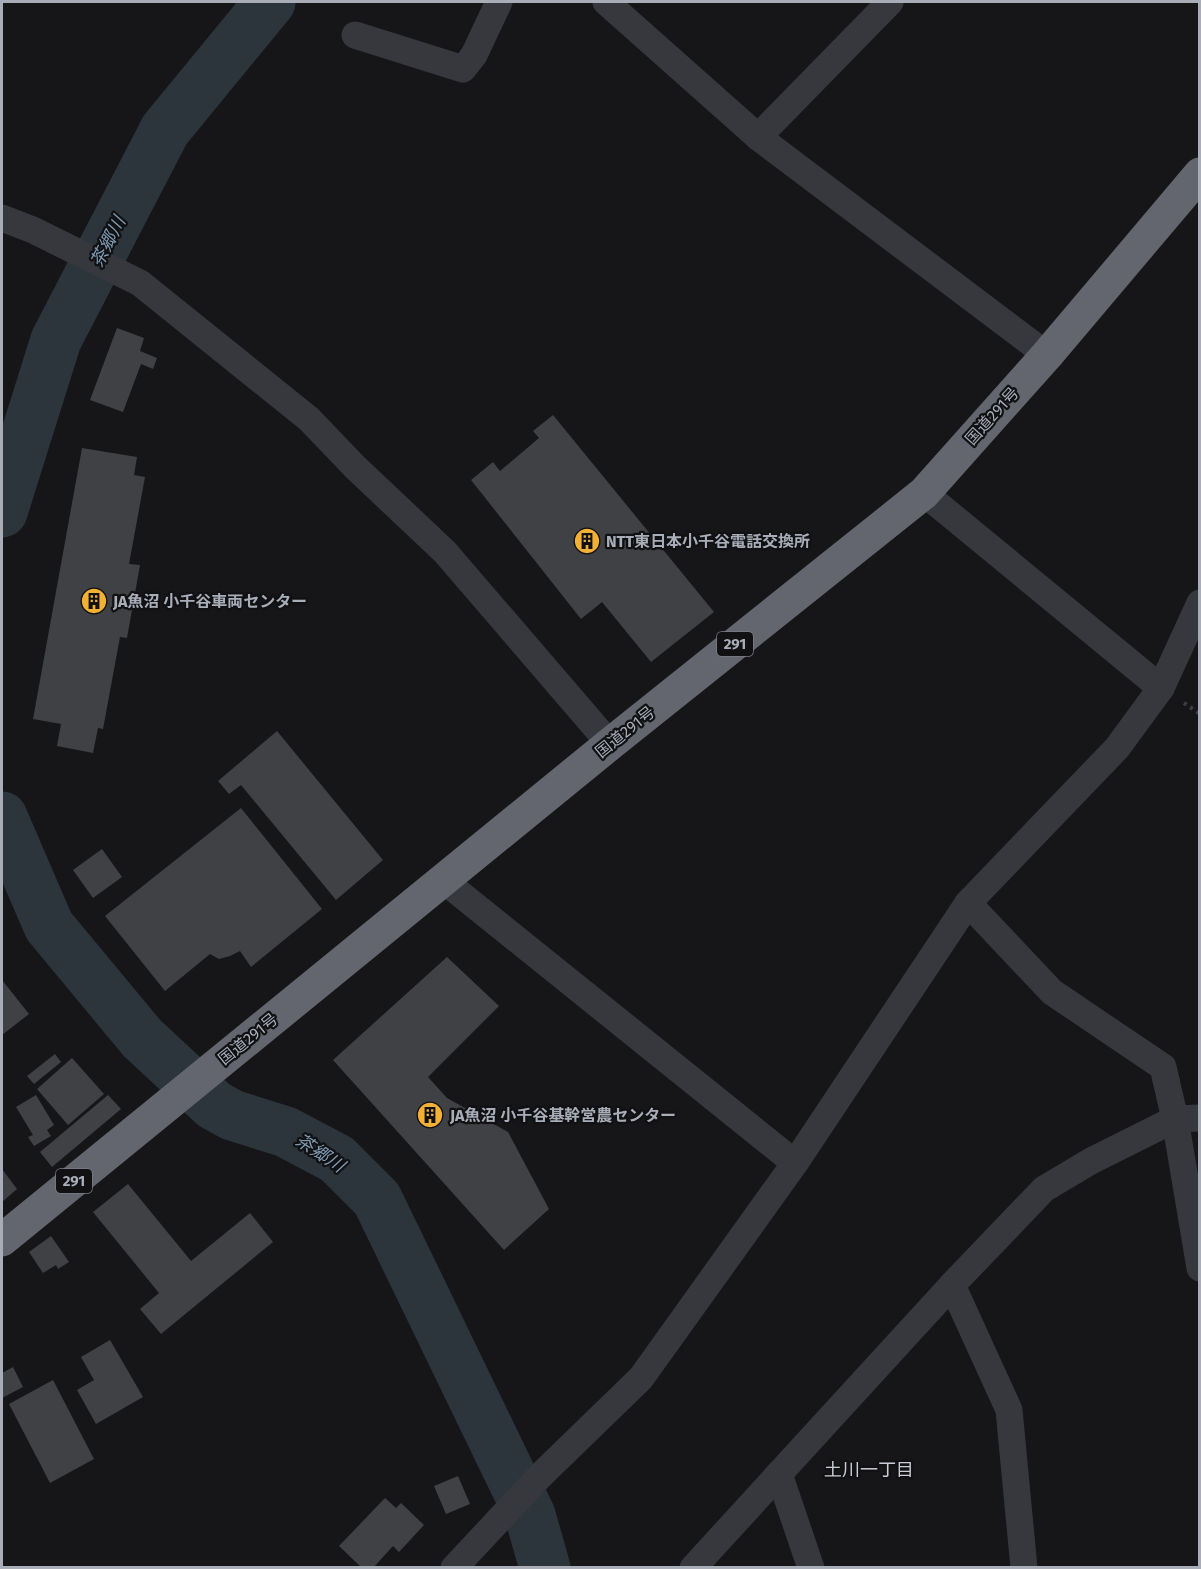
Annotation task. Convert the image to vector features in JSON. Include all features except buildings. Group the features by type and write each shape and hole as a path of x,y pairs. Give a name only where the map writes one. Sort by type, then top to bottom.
{"highway":[{"name":"国道291号","path":"2,1240 610,744 924,493 1047,355 1200,174"}],"street":[{"path":"355,36 463,69 474,55 499,2"},
{"path":"606,2 758,137 1047,355"},
{"path":"758,137 890,2"},
{"path":"2,218 33,230 140,283 309,419 354,467 445,552 610,744"},
{"path":"924,493 1161,688"},
{"path":"454,1568 539,1477 641,1378 795,1163 968,903 1117,748 1161,688 1200,603"},
{"path":"443,880 795,1163"},
{"path":"968,903 1052,992 1163,1067 1187,1119 1200,1268"},
{"path":"693,1568 952,1285 1044,1189 1091,1161 1187,1119"},
{"path":"952,1285 1009,1410 1024,1568"},
{"path":"779,1474 811,1568"}],"waterway":[{"name":"茶郷川","path":"2,512 56,340 165,130 270,2"},
{"name":"茶郷川","path":"2,817 49,926 142,1038 214,1105 232,1115 286,1132 337,1159 377,1199 530,1515 545,1568"}],"place":[{"name":"NTT東日本小千谷電話交換所","path":"587,541"},
{"name":"JA魚沼 小千谷車両センター","path":"94,601"},
{"name":"JA魚沼 小千谷基幹営農センター","path":"430,1115"}],"district":[{"name":"土川一丁目","path":"869,1470"}]}
